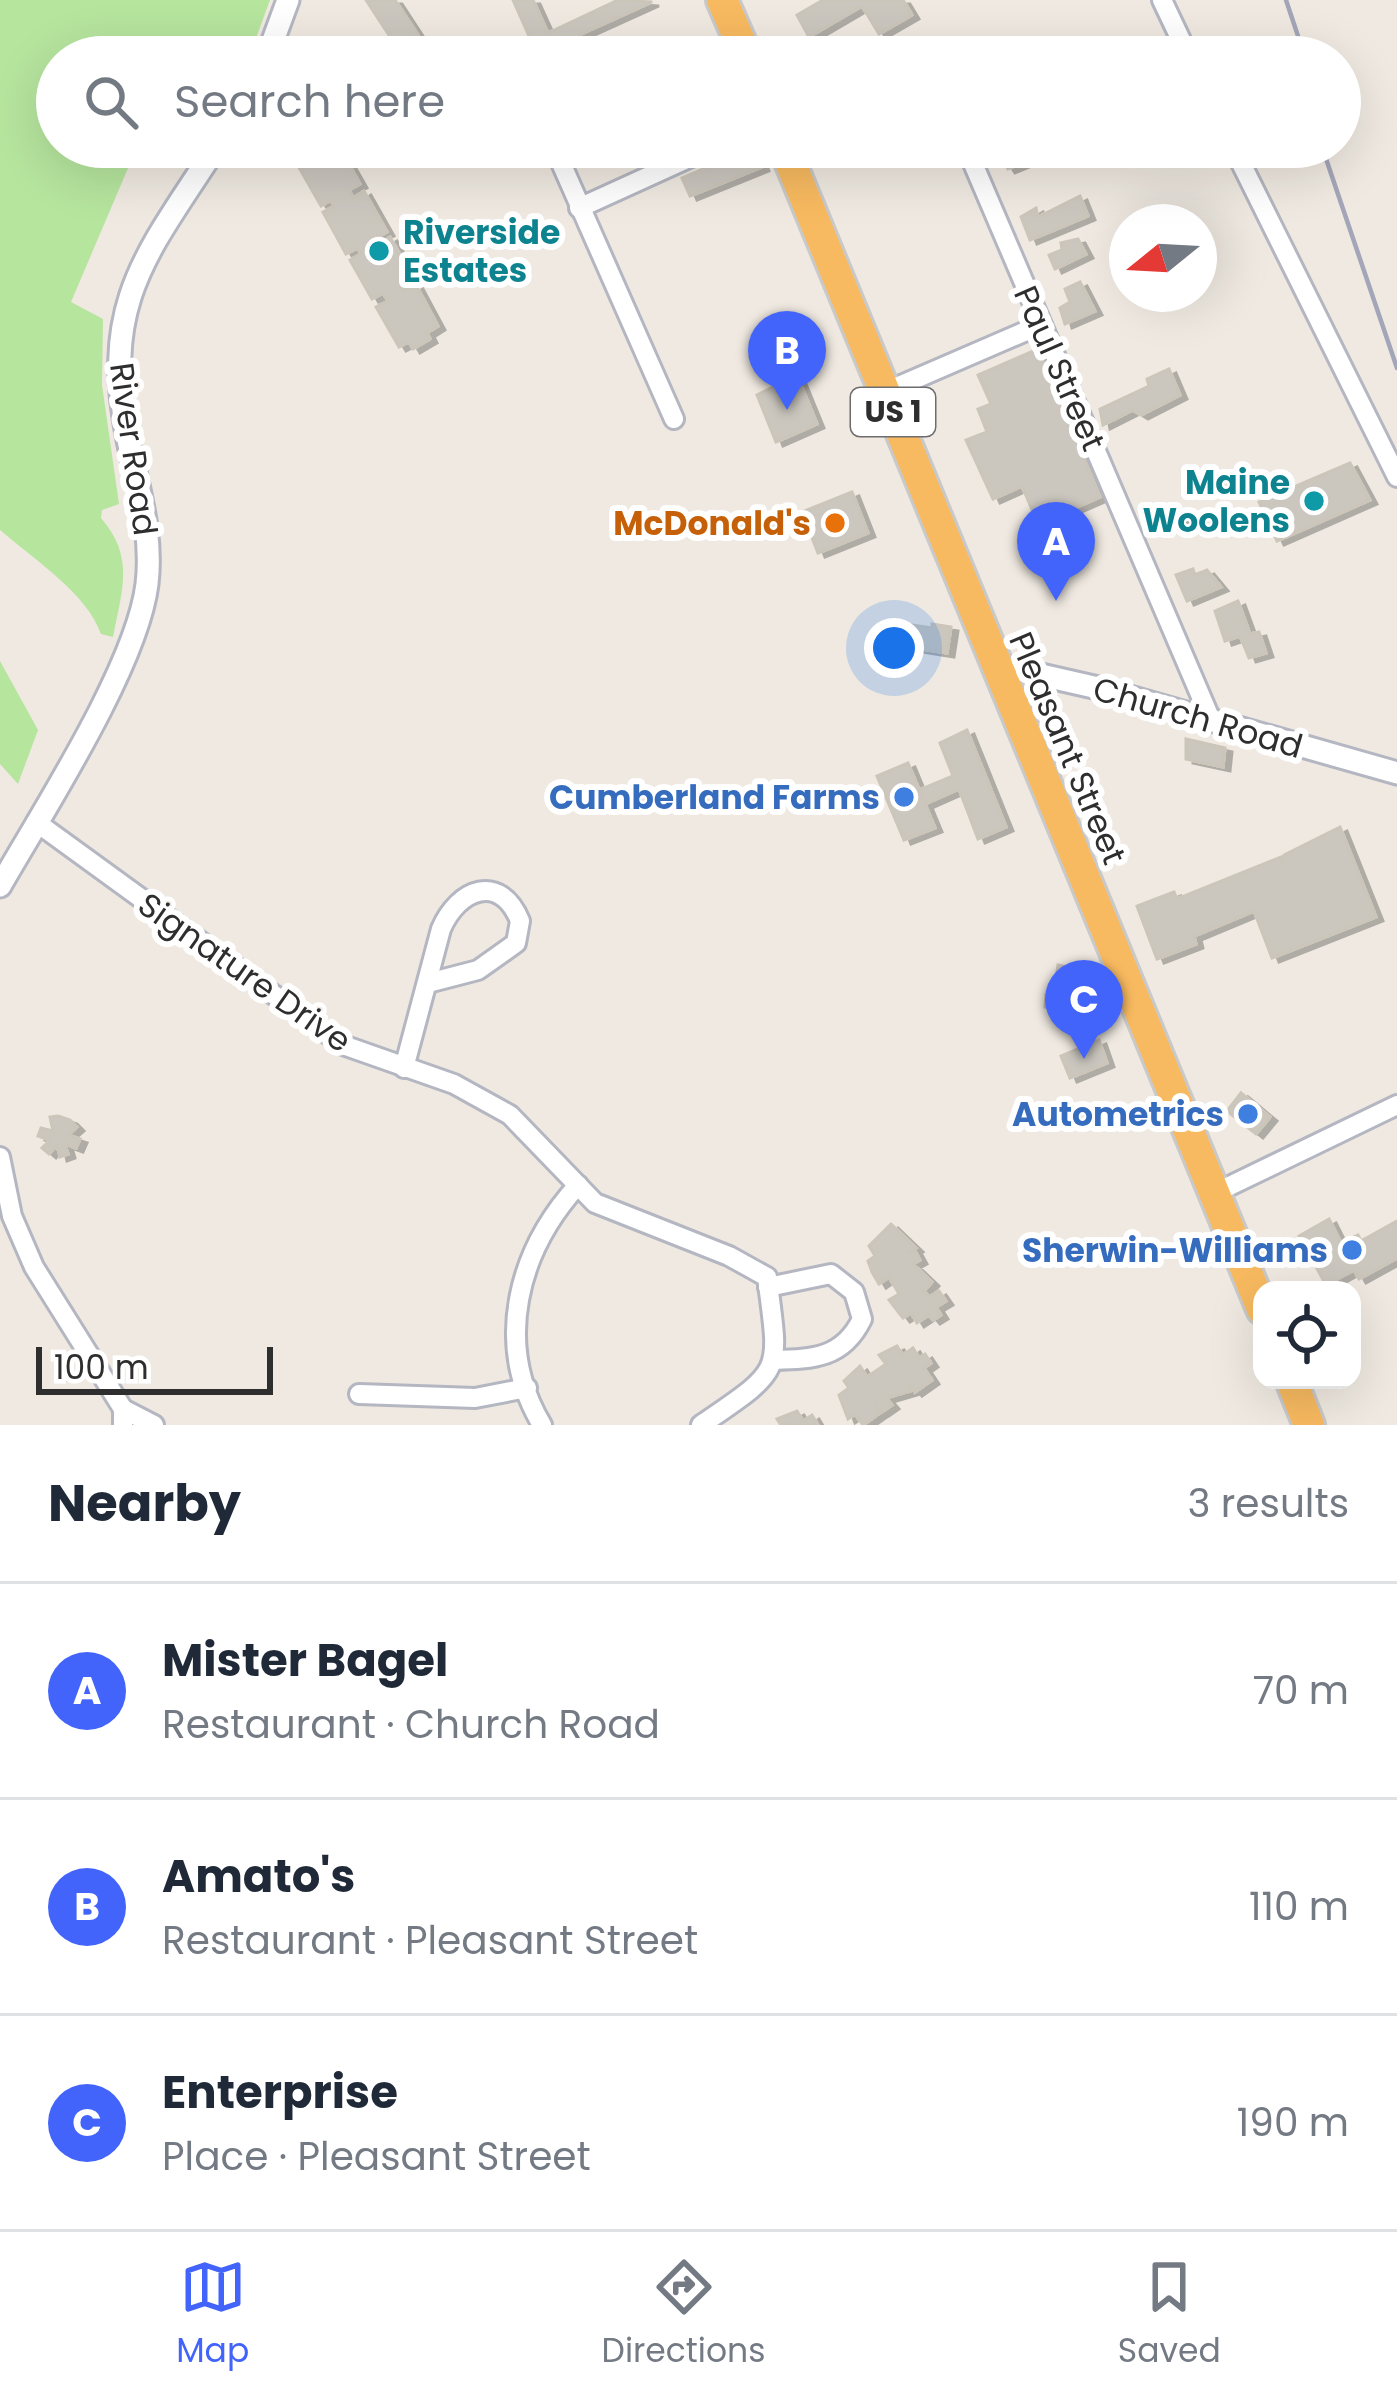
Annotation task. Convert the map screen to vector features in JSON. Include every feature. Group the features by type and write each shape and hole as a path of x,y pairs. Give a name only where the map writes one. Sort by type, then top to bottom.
{"highway":[{"path":"722,0 738,36"},
{"name":"Pleasant Street","path":"793,168 1253,1287"},
{"path":"1295,1389 1309,1425"}],"street":[{"path":"275,36 288,0"},
{"path":"1162,0 1179,36"},
{"name":"River Road","path":"0,886 115,675 143,603 148,544 121,398 121,325 146,254 202,168"},
{"path":"563,168 674,418"},
{"path":"579,208 667,168"},
{"name":"Paul Street","path":"975,168 1211,721"},
{"path":"1243,168 1397,477"},
{"path":"885,392 1040,325"},
{"name":"Church Road","path":"1000,679 1019,670 1397,773"},
{"name":"Signature Drive","path":"36,823 343,1045 454,1084 510,1115 595,1203 729,1256 767,1277 768,1287"},
{"path":"404,1068 441,929 457,900 484,888 501,893 520,921 516,944 478,970 428,983"},
{"path":"1215,1192 1397,1105"},
{"path":"0,1157 12,1216 34,1267 123,1417 154,1425"},
{"path":"542,1425 516,1354 519,1290 530,1250 547,1219 578,1185"},
{"path":"701,1425 760,1384 778,1352 768,1287 831,1274 854,1292 862,1319 851,1340 837,1352 774,1360"},
{"path":"359,1394 475,1398 527,1388"}],"green space":[{"path":"0,0 270,0 257,36 36,36 36,168 128,168 71,302 103,319 102,385 119,504 102,510 101,518 118,546 123,574 113,637 101,634 71,590 0,530"},
{"path":"0,661 38,730 18,784 0,764"}],"building":[{"path":"366,0 395,0 418,35 390,36"},
{"path":"513,0 533,0 548,33 618,0 652,2 577,36 529,36"},
{"path":"823,0 903,0 912,15 879,34 862,6 808,36 797,15"},
{"name":"Riverside Estates","path":"299,168 351,168 360,184 349,190 353,198 364,191 387,232 376,238 379,244 390,237 414,279 401,286 405,291 416,285 438,326 427,333 430,339 413,349 409,342 399,347 376,307 388,301 383,293 372,299 350,260 361,254 358,248 346,254 323,212 334,206 331,200 321,206"},
{"path":"705,168 760,168 690,196 682,178"},
{"path":"1080,196 1088,216 1030,240 1021,217 1036,208 1038,217"},
{"path":"1078,239 1086,254 1055,269 1049,255 1062,250 1061,243"},
{"path":"1080,282 1095,311 1065,324 1060,308 1070,302 1065,289"},
{"path":"1038,349 1100,497 1038,524 1022,486 993,499 966,440 987,432 978,409 991,404 978,375"},
{"path":"1169,369 1180,395 1141,415 1133,410 1103,425 1100,409 1149,386 1147,379"},
{"path":"797,375 817,424 776,442 757,395"},
{"name":"Maine Woolens","path":"1350,463 1370,500 1277,541 1259,502"},
{"name":"McDonald's","path":"852,492 868,533 818,553 802,512"},
{"path":"1168,509 1170,514 1178,511 1181,520 1151,532 1145,518"},
{"path":"1193,569 1195,575 1207,570 1221,587 1187,601 1176,575"},
{"path":"1238,601 1250,634 1259,632 1266,653 1249,658 1240,636 1225,641 1215,611"},
{"path":"932,624 951,627 947,653 909,647 912,625 932,628"},
{"name":"Cumberland Farms","path":"967,730 1006,827 978,839 959,789 925,804 919,790 953,776 940,743"},
{"path":"1186,739 1225,748 1223,767 1186,759"},
{"name":"Cumberland Farms","path":"908,763 935,828 904,840 877,776"},
{"path":"1340,827 1376,917 1272,958 1254,911 1194,936 1196,944 1157,959 1137,906 1174,892 1177,899 1281,857 1282,861 1284,855"},
{"path":"1058,965 1092,972 1079,1016 1045,1007 1046,995 1053,997"},
{"path":"1099,1040 1107,1063 1070,1078 1061,1056"},
{"name":"Autometrics","path":"1241,1093 1270,1117 1256,1134 1227,1111"},
{"path":"58,1116 77,1127 68,1135 80,1139 76,1148 65,1144 68,1154 60,1157 57,1145 49,1154 42,1148 50,1140 38,1136 41,1128 53,1131 50,1117"},
{"name":"Sherwin-Williams","path":"1329,1219 1341,1243 1358,1235 1361,1241 1397,1221 1397,1258 1359,1279 1354,1270 1324,1281 1299,1236"},
{"path":"891,1224 916,1248 908,1253 915,1251 920,1260 913,1264 932,1282 924,1291 929,1297 939,1291 946,1301 936,1307 941,1315 933,1320 929,1315 917,1323 911,1313 903,1318 889,1300 899,1294 889,1277 879,1284 872,1272 868,1261 875,1256 869,1246"},
{"path":"897,1346 903,1355 913,1348 919,1358 925,1354 931,1363 924,1368 932,1380 915,1392 908,1381 913,1390 886,1398 892,1405 882,1412 876,1403 880,1413 863,1425 855,1414 848,1419 839,1395 849,1388 844,1381 860,1366 867,1377 886,1364 879,1355"},
{"path":"797,1411 803,1421 812,1415 818,1425 781,1425 777,1419"}],"railway":[{"path":"1286,0 1298,36"},
{"path":"1329,168 1397,368"}],"place":[{"name":"Riverside Estates","path":"379,251"},
{"name":"Amato's","path":"787,410"},
{"name":"Maine Woolens","path":"1314,501"},
{"name":"McDonald's","path":"835,523"},
{"name":"Mister Bagel","path":"1056,601"},
{"name":"Cumberland Farms","path":"904,797"},
{"name":"Enterprise","path":"1084,1059"},
{"name":"Autometrics","path":"1248,1114"},
{"name":"Sherwin-Williams","path":"1352,1250"}]}
